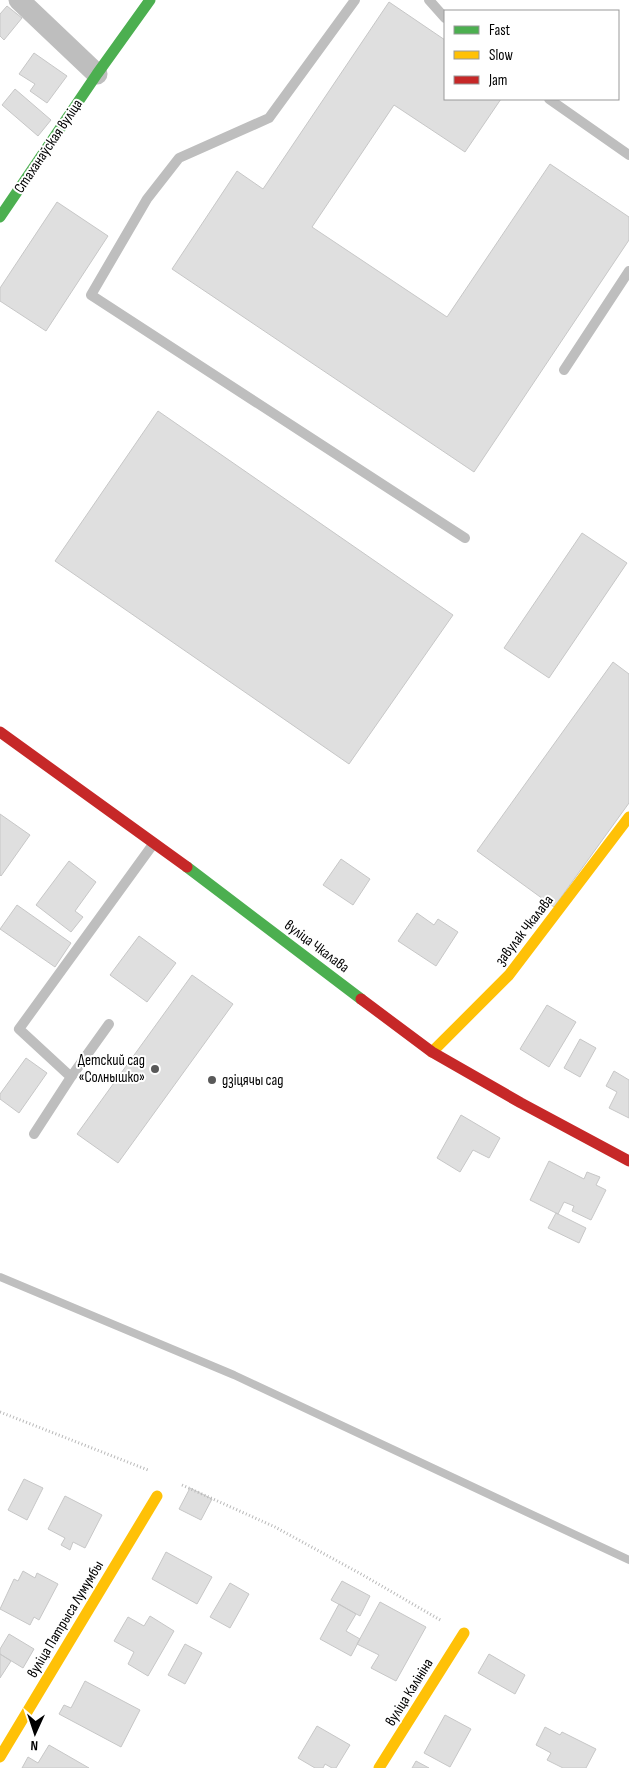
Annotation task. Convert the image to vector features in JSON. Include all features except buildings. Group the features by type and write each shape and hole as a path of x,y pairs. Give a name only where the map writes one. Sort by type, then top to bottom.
{"street":[{"path":"19,0 97,74"},
{"name":"Стаханаўская вуліца","path":"0,217 97,74 150,0"},
{"name":"вуліца Чкалава","path":"0,732 154,842 432,1052 521,1103 629,1161"},
{"name":"завулак Чкалава","path":"432,1052 510,974 629,817"},
{"name":"вуліца Патрыса Лумумбы","path":"0,1757 157,1496"},
{"name":"вуліца Калініна","path":"379,1768 464,1633"}],"lane":[{"path":"355,0 268,118 179,158 147,199 91,295 465,538"},
{"path":"429,0 444,17"},
{"path":"551,100 629,155"},
{"path":"564,370 629,271"},
{"path":"71,1077 19,1030 154,842"},
{"path":"34,1134 71,1077 109,1024"}],"path":[{"path":"0,1412 150,1471"},
{"path":"157,1496 168,1478 275,1527 464,1633"}],"waterway":[{"path":"0,1277 234,1375 629,1560"}],"traffic: fast":[{"path":"0,217 97,74 150,0"},
{"path":"187,867 361,999"}],"traffic: slow":[{"path":"432,1052 509,975 629,817"},
{"path":"0,1757 157,1496"},
{"path":"379,1768 464,1633"}],"traffic: jam":[{"path":"0,732 187,867"},
{"path":"361,999 432,1052 521,1103 629,1161"}],"place":[{"name":"Детский сад «Солнышко»","path":"155,1069"},
{"name":"дзіцячы сад","path":"212,1080"}]}
